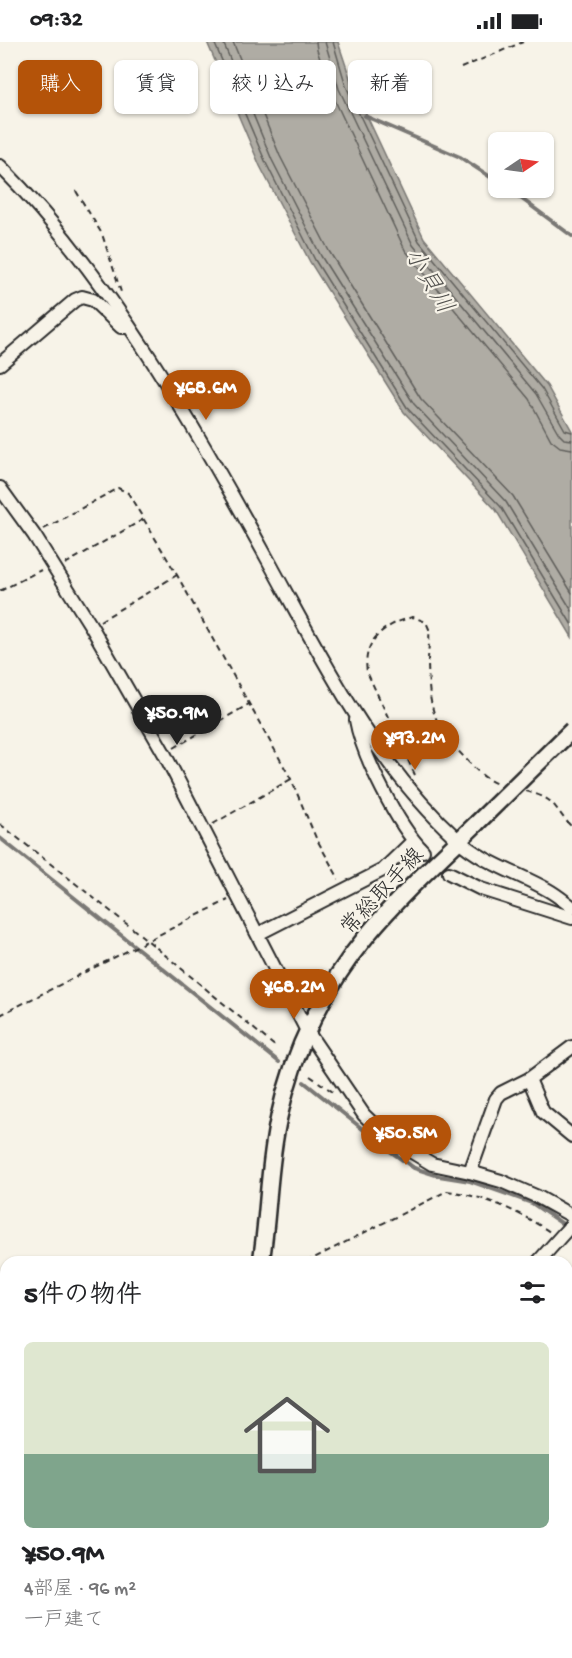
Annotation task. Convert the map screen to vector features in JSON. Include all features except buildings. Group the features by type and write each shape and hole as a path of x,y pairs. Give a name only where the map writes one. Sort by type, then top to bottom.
{"main road":[{"name":"常総取手線","path":"262,1256 272,1151 286,1084 307,1030 334,981 367,935 408,889 572,730"}],"street":[{"path":"0,166 30,196 110,300 181,408 336,685 387,760 421,802 459,841 485,859 549,891 572,907"},
{"path":"2,362 75,300 82,297 93,300 121,327 128,327"},
{"path":"0,488 34,535 91,626 164,753 307,1030 364,1115 387,1137 432,1164 470,1172 538,1197 572,1216"},
{"path":"356,716 359,737 365,753 413,841 423,851"},
{"path":"258,934 383,870 413,841"},
{"path":"449,873 481,889 572,918"},
{"path":"470,1172 496,1099 501,1093 529,1079 572,1047"},
{"path":"529,1079 543,1112 572,1136"},
{"path":"543,1256 565,1232"}],"path":[{"path":"461,68 523,42"},
{"path":"76,191 102,234 123,300"},
{"path":"34,535 118,488 128,493 177,575 291,779 316,838 345,890"},
{"path":"0,591 54,567 144,519"},
{"path":"91,626 177,575"},
{"path":"417,779 367,672 365,659 369,645 383,629 413,617 426,622 429,629 430,700 434,717 441,731 490,782 501,784"},
{"path":"164,753 249,704"},
{"path":"204,830 291,779"},
{"path":"522,790 543,795 552,802 572,827"},
{"path":"0,824 147,940 277,1048"},
{"path":"0,1015 238,895"},
{"path":"318,1256 447,1191 471,1194 565,1232"}],"water":[{"name":"小貝川","path":"207,42 338,42 348,72 348,114 366,114 424,238 547,386 572,431 572,637 496,510 404,412 310,262 260,166 238,114 336,114 336,60 215,60"}],"waterway":[{"path":"365,116 460,157 488,175"},
{"path":"521,198 572,236"},
{"path":"0,838 279,1062"},
{"path":"304,1082 414,1168 439,1176 470,1181 532,1203 567,1227"}]}
